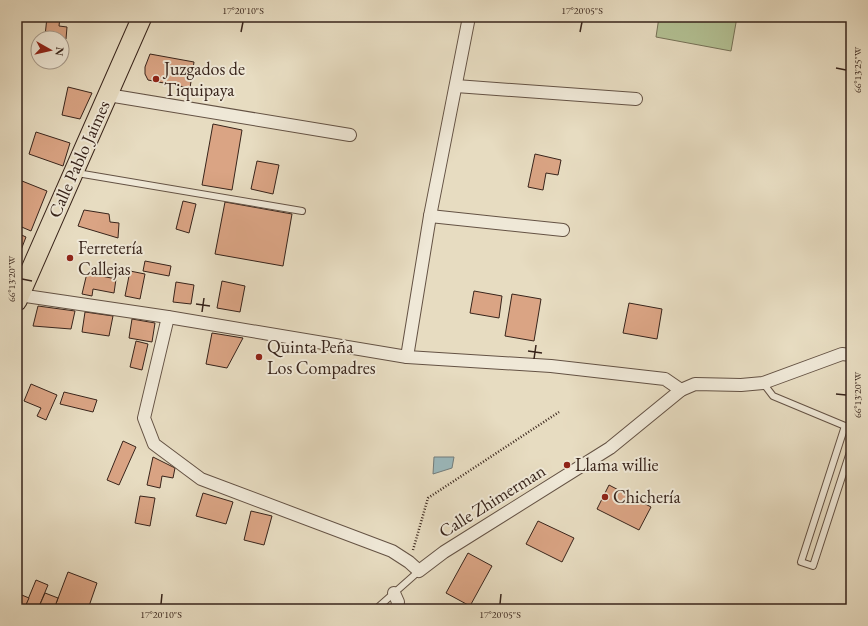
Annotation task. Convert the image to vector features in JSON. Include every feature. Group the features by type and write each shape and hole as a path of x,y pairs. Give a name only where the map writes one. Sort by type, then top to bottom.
{"main road":[{"name":"Calle Pablo Jaimes","path":"18,298 142,17"}],"street":[{"path":"407,357 430,216 469,17"},
{"path":"456,86 636,100"},
{"path":"108,95 350,135"},
{"path":"430,216 563,230"},
{"path":"18,298 168,317 407,357 551,366 665,379 681,390"},
{"path":"168,317 144,418 154,444 200,479 392,551 409,562 419,571"},
{"name":"Calle Zhimerman","path":"419,571 444,552 610,448 681,390 695,384 741,385 763,383 842,354 851,354"},
{"path":"394,593 398,602 397,609"}],"lane":[{"path":"73,173 302,211"},
{"path":"763,383 773,396 848,427 801,562 813,566 851,449"},
{"name":"Calle Zhimerman","path":"376,609 419,571"}],"path":[{"path":"409,562 417,541 428,498 559,412"}],"green space":[{"path":"659,17 737,17 731,51 656,37"}],"water":[{"path":"434,457 454,457 452,468 433,474"}],"building":[{"path":"47,17 60,17 59,26 67,27 67,30 46,30"},
{"path":"150,54 194,62 190,88 148,80 145,74 145,67"},
{"path":"68,87 92,93 80,119 62,115"},
{"path":"213,124 242,130 232,190 202,185"},
{"path":"36,132 70,143 63,166 29,154"},
{"path":"535,154 561,160 558,175 546,173 543,190 528,187"},
{"path":"257,161 279,165 273,194 251,189"},
{"path":"17,179 47,191 31,231 17,225"},
{"path":"183,201 196,204 189,233 176,229"},
{"path":"225,202 292,214 283,266 215,254"},
{"path":"84,210 109,214 110,222 119,223 118,238 78,226"},
{"path":"17,233 26,237 21,250 17,248"},
{"path":"145,261 171,266 169,276 143,271"},
{"path":"130,271 145,274 140,299 125,296"},
{"path":"87,273 116,279 114,293 93,289 92,296 82,294"},
{"path":"222,281 245,286 240,312 217,308"},
{"path":"176,282 194,285 191,304 173,302"},
{"path":"474,291 502,296 499,318 470,313"},
{"path":"512,294 541,299 534,341 505,336"},
{"path":"629,303 662,309 657,339 623,333"},
{"path":"38,306 75,311 71,329 33,326"},
{"path":"85,312 113,316 109,336 82,332"},
{"path":"132,319 155,323 152,342 129,338"},
{"path":"212,333 243,338 227,368 206,364"},
{"path":"136,341 148,344 142,370 130,367"},
{"path":"31,384 57,395 46,420 37,416 41,408 24,401"},
{"path":"64,392 97,400 93,412 60,404"},
{"path":"123,441 136,447 119,485 107,480"},
{"path":"153,457 175,468 173,478 162,476 160,488 147,485"},
{"path":"609,485 651,507 639,530 597,509"},
{"path":"203,493 233,502 226,524 196,516"},
{"path":"140,496 155,498 150,526 135,523"},
{"path":"251,511 272,516 264,545 244,540"},
{"path":"538,521 574,538 562,562 526,544"},
{"path":"468,553 492,566 470,606 446,593"},
{"path":"68,572 97,583 88,609 54,609"},
{"path":"36,580 48,585 38,609 24,609"},
{"path":"17,593 29,598 24,609 17,609"},
{"path":"45,593 58,598 54,609 38,609"}],"place":[{"name":"Juzgados de Tiquipaya","path":"156,79"},
{"name":"Ferretería Callejas","path":"70,258"},
{"name":"Quinta Peña Los Compadres","path":"259,357"},
{"name":"Llama willie","path":"567,465"},
{"name":"Chichería","path":"605,497"}]}
